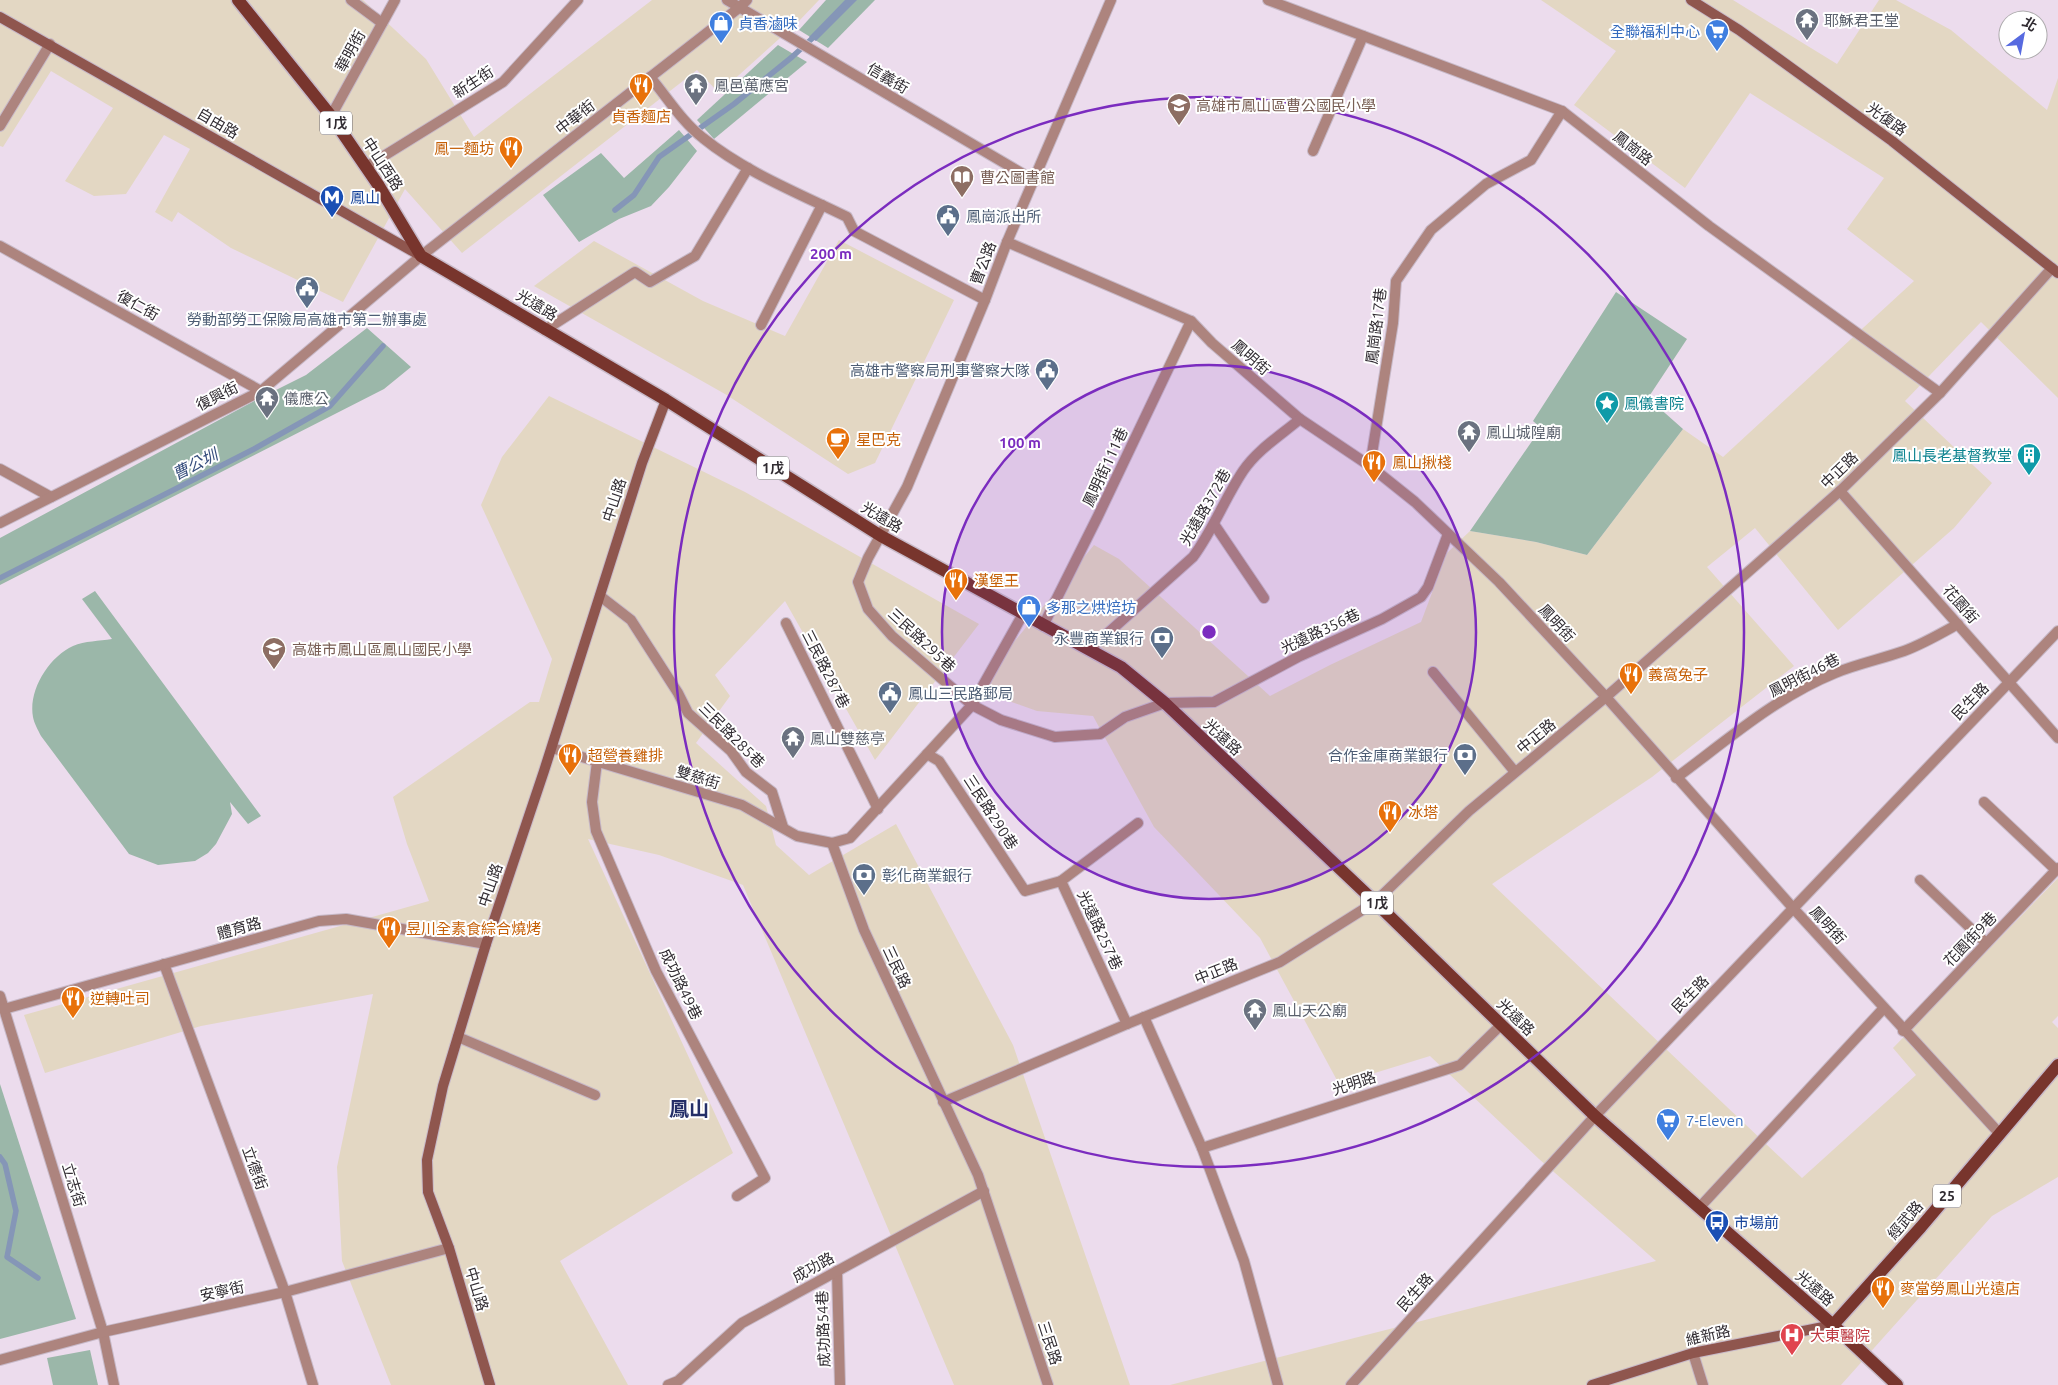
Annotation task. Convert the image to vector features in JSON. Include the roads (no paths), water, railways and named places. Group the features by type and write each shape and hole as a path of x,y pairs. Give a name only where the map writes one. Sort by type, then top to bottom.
{"main road":[{"name":"中山西路","path":"238,0 331,116 366,167 421,256"},
{"name":"光遠路","path":"421,256 666,400 881,536 1121,667 1165,703 1375,902 1595,1116 1833,1325 1897,1385"},
{"name":"經武路","path":"1833,1325 1921,1227 2058,1065"}],"street":[{"path":"350,0 382,23"},
{"name":"華明街","path":"331,116 395,0"},
{"name":"新生街","path":"366,167 503,82 578,0"},
{"name":"信義街","path":"727,0 744,4 811,50 1035,181"},
{"name":"曹公路","path":"881,536 907,487 985,300 1007,242 1035,181 1111,0"},
{"name":"鳳崗路","path":"1268,0 1562,111 1709,226 1940,393"},
{"name":"光復路","path":"1691,0 1739,30 1892,140 2056,267"},
{"name":"中華街","path":"421,256 744,4"},
{"name":"自由路","path":"0,17 421,256"},
{"path":"1313,151 1363,36"},
{"path":"0,126 50,44"},
{"path":"650,77 702,138 748,168 847,217 854,231 985,300"},
{"name":"鳳崗路17巷","path":"1370,466 1393,323 1396,281 1431,230 1486,184 1531,160 1562,111"},
{"path":"545,330 635,272 650,282 695,256 748,168"},
{"path":"761,325 822,205"},
{"name":"鳳明街","path":"1007,242 1191,321 1212,343 1300,419 1370,466 1414,502 1499,582 1606,697 1883,1009 1999,1134"},
{"name":"復仁街","path":"0,246 261,390"},
{"name":"復興街","path":"0,524 261,390 421,256"},
{"name":"中正路","path":"943,1102 1280,962 1375,902 1469,811 1606,697 1840,491 1940,393 2056,267"},
{"name":"鳳明街111巷","path":"1043,626 1191,321"},
{"name":"中山路","path":"490,1385 450,1248 428,1192 428,1160 443,1086 486,944 552,748 642,463 666,400"},
{"name":"光遠路372巷","path":"1090,649 1194,557 1244,469 1260,451 1300,419"},
{"path":"0,469 51,497"},
{"name":"花園街","path":"1840,491 2058,738"},
{"path":"1214,524 1264,598"},
{"name":"光遠路356巷","path":"972,705 1001,720 1055,737 1100,734 1125,717 1165,703 1214,702 1283,665 1382,619 1421,597 1428,587 1448,534"},
{"name":"三民路295巷","path":"881,536 858,582 868,609 892,636 972,705"},
{"name":"三民路285巷","path":"600,596 631,620 678,693 688,713 731,750 746,772 772,792 783,827"},
{"path":"832,843 850,838 972,705 1022,614"},
{"name":"三民路287巷","path":"786,623 878,809"},
{"name":"鳳明街46巷","path":"1676,778 1758,716 1796,693 1834,674 1905,651 1926,642 1958,624"},
{"name":"民生路","path":"1351,1385 1595,1116 2058,631"},
{"path":"1433,672 1515,772"},
{"name":"雙慈街","path":"552,748 742,806 797,836 832,843"},
{"name":"三民路290巷","path":"927,754 940,761 1025,890 1061,881"},
{"name":"成功路49巷","path":"597,762 592,802 596,831 656,971 765,1178 737,1196"},
{"path":"1984,802 2057,869"},
{"name":"光遠路257巷","path":"1127,1024 1061,881 1138,823"},
{"name":"三民路","path":"832,843 864,930 978,1175 1048,1385"},
{"name":"花園街9巷","path":"1903,1031 2057,869"},
{"path":"1920,880 1986,944"},
{"name":"體育路","path":"4,1009 319,921 346,919 486,944"},
{"name":"立德街","path":"164,964 285,1292 313,1385"},
{"name":"立志街","path":"0,996 103,1332 114,1385"},
{"path":"1699,1208 1883,1009"},
{"path":"1144,1017 1202,1148 1244,1261 1278,1385"},
{"name":"光明路","path":"1202,1148 1460,1065 1501,1025"},
{"path":"458,1037 595,1094"},
{"name":"成功路","path":"668,1385 678,1381 742,1323 984,1191"},
{"name":"安寧街","path":"0,1360 103,1332 285,1292 450,1248"},
{"name":"成功路54巷","path":"836,1271 840,1385"},
{"name":"維新路","path":"1592,1385 1692,1353 1833,1325"},
{"path":"1692,1353 1703,1385"}],"water":[{"path":"845,0 857,0 816,41 809,37"}],"waterway":[{"path":"615,210 634,195 659,157 734,104 817,34"},
{"name":"曹公圳","path":"0,578 254,449 330,406 383,346"},
{"name":"曹公圳","path":"0,1157 5,1164 16,1211 7,1257 38,1278"}],"place":[{"name":"耶穌君王堂","path":"1807,41"},
{"name":"貞香滷味","path":"721,44"},
{"name":"全聯福利中心","path":"1717,52"},
{"name":"貞香麵店","path":"641,106"},
{"name":"鳳邑萬應宮","path":"696,106"},
{"name":"高雄市鳳山區曹公國民小學","path":"1179,126"},
{"name":"鳳一麵坊","path":"511,169"},
{"name":"曹公圖書館","path":"962,198"},
{"name":"鳳山","path":"332,218"},
{"name":"鳳崗派出所","path":"948,237"},
{"name":"勞動部勞工保險局高雄市第二辦事處","path":"307,309"},
{"name":"高雄市警察局刑事警察大隊","path":"1047,391"},
{"name":"儀應公","path":"267,419"},
{"name":"鳳儀書院","path":"1607,424"},
{"name":"鳳山城隍廟","path":"1469,453"},
{"name":"星巴克","path":"838,460"},
{"name":"鳳山長老基督教堂","path":"2029,476"},
{"name":"鳳山揪棧","path":"1374,483"},
{"name":"漢堡王","path":"956,601"},
{"name":"多那之烘焙坊","path":"1029,628"},
{"name":"永豐商業銀行","path":"1162,659"},
{"name":"高雄市鳳山區鳳山國民小學","path":"274,670"},
{"name":"義窩兔子","path":"1631,695"},
{"name":"鳳山三民路郵局","path":"890,714"},
{"name":"鳳山雙慈亭","path":"793,759"},
{"name":"超營養雞排","path":"570,776"},
{"name":"合作金庫商業銀行","path":"1465,776"},
{"name":"冰塔","path":"1390,833"},
{"name":"彰化商業銀行","path":"864,896"},
{"name":"昱川全素食綜合燒烤","path":"389,949"},
{"name":"逆轉吐司","path":"73,1019"},
{"name":"鳳山天公廟","path":"1255,1031"},
{"name":"7-Eleven","path":"1668,1141"},
{"name":"市場前","path":"1717,1243"},
{"name":"麥當勞鳳山光遠店","path":"1883,1309"},
{"name":"大東醫院","path":"1792,1356"}],"district":[{"name":"鳳山","path":"689,1108"}]}
